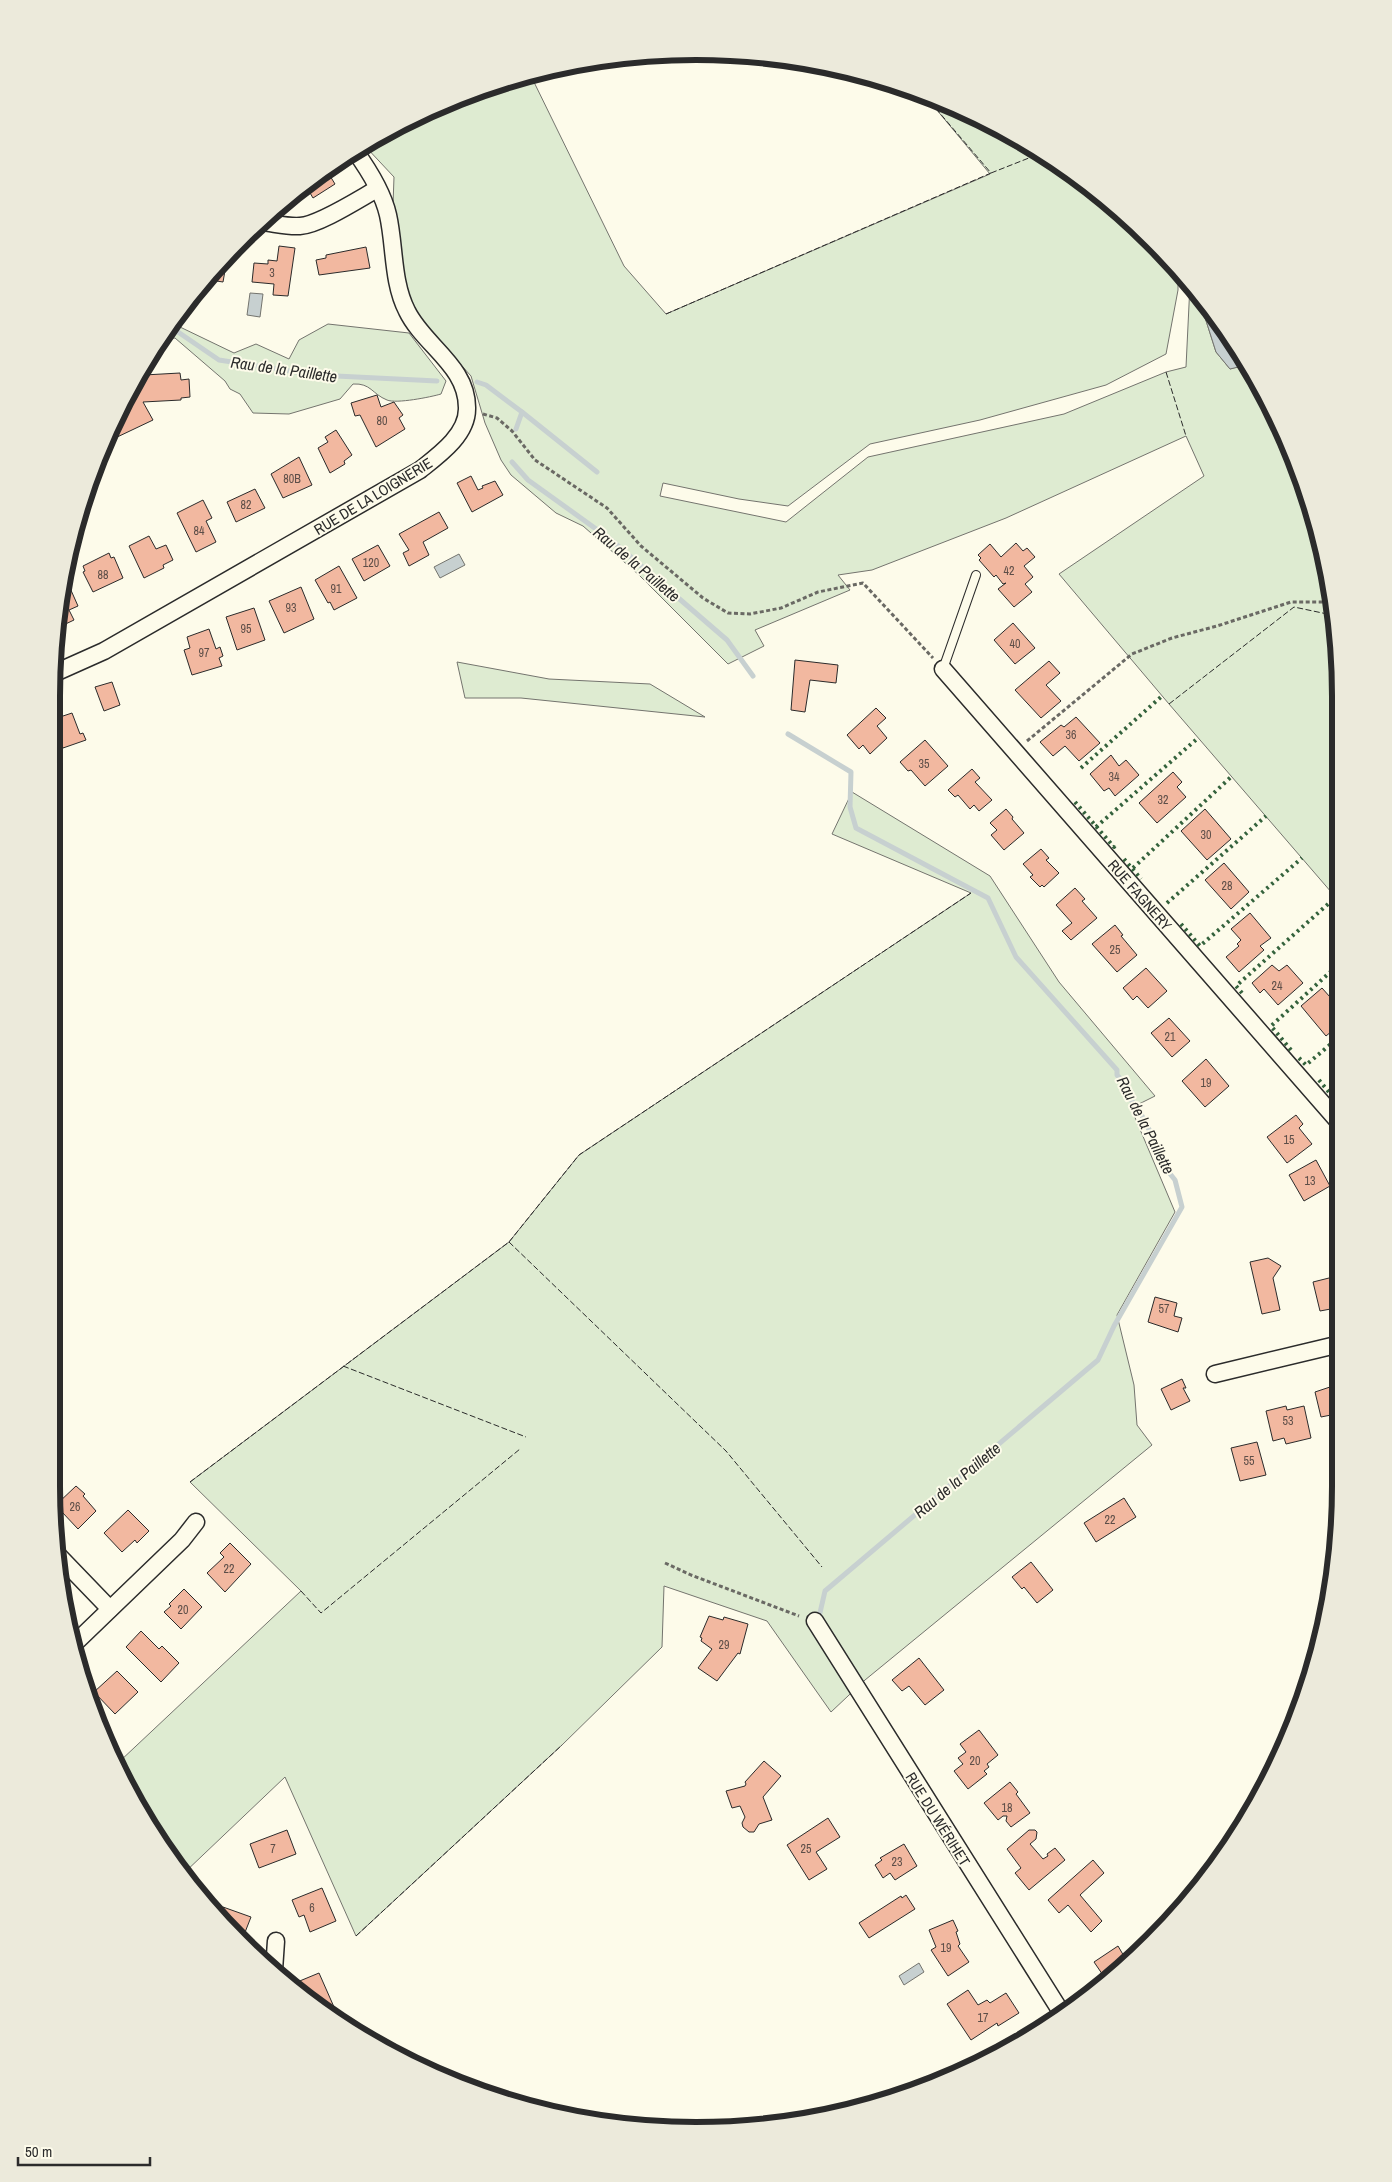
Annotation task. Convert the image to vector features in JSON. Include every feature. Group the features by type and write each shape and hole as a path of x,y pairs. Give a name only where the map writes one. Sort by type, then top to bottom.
{"street":[{"path":"359,157 388,212 398,290 407,312 418,329 458,373 466,391 468,410"},
{"path":"271,223 307,225 377,189"},
{"name":"RUE DE LA LOIGNERIE","path":"61,670 104,651 420,470 442,453 455,438 462,428 468,410"},
{"name":"RUE FAGNERY","path":"943,669 1332,1114"},
{"path":"1215,1374 1332,1346"},
{"path":"79,1639 182,1540 196,1522"},
{"path":"64,1562 110,1610"},
{"name":"RUE DU WÉRIHET","path":"815,1621 1059,2008"},
{"path":"275,1962 276,1941"}],"lane":[{"path":"943,669 976,575"}],"path":[{"path":"468,410 498,418 535,460 607,508 640,546 703,598 728,613 750,614 781,608 818,592 863,583 943,669"},
{"path":"1015,751 1132,654 1172,638 1217,626 1291,602 1325,603"},
{"path":"666,1563 691,1576 815,1621"}],"green space":[{"path":"534,81 624,266 666,314 990,174 934,106 1014,145 1083,191 1146,246 1178,282 1166,354 1106,385 980,420 870,444 788,506 739,499 663,483 660,496 786,522 868,457 1064,414 1166,372 1186,367 1189,295 1203,312 1216,352 1230,369 1240,366 1247,378 1284,453 1310,531 1320,572 1331,654 1332,893 1059,574 1204,476 1186,436 1006,518 872,570 838,575 850,590 755,630 764,646 728,664 639,575 583,526 556,513 511,475 501,460 485,423 471,376 414,313 402,284 393,205 394,177 369,151 453,108"},
{"path":"328,324 409,333 446,381 441,394 414,400 387,400 364,385 353,384 340,399 289,414 253,413 240,394 230,389 225,381 175,338 170,338 180,327 234,353 256,344 289,359 299,340"},
{"path":"457,662 549,679 650,684 705,717 521,698 465,698"},
{"path":"852,792 990,876 1059,982 1155,1096 1131,1108 1175,1212 1117,1315 1134,1385 1137,1425 1152,1445 865,1680 831,1712 767,1621 664,1586 662,1647 562,1745 356,1936 285,1777 188,1869 145,1804 122,1759 301,1591 190,1482 509,1242 579,1155 971,893 832,834"}],"shaded area":[{"path":"250,293 263,294 260,317 247,315"},
{"path":"1203,312 1240,367 1230,369 1216,352"},
{"path":"459,554 465,565 440,578 434,567"},
{"path":"919,1963 924,1972 904,1985 899,1976"}],"building":[{"path":"330,176 335,184 313,198 309,191"},
{"path":"279,246 295,248 288,296 273,295 274,284 252,282 254,263 268,264 268,260 277,261"},
{"path":"366,247 370,268 319,275 316,260 326,258 326,255"},
{"path":"225,269 223,282 215,281"},
{"path":"180,373 181,380 189,379 190,397 181,398 181,400 143,402 153,420 115,438 126,415 147,375"},
{"path":"377,395 381,407 394,402 403,415 399,418 405,429 376,447 360,415 355,416 351,403"},
{"path":"336,430 352,455 344,461 345,464 330,473 318,448 328,442 325,437"},
{"path":"299,457 312,485 283,498 271,474"},
{"path":"471,476 478,490 483,488 482,486 495,481 503,495 472,512 457,483"},
{"path":"255,489 265,508 236,522 227,502"},
{"path":"203,500 212,518 206,521 216,542 196,552 177,513"},
{"path":"439,512 448,528 423,542 429,555 409,566 403,553 409,550 399,534"},
{"path":"149,536 156,549 166,545 173,560 163,565 164,568 144,578 129,546"},
{"path":"1016,543 1023,551 1027,548 1035,557 1024,566 1033,577 1025,584 1032,592 1014,607 998,589 1006,583 1003,584 996,575 994,577 979,560 981,558 978,555 990,544 1001,557"},
{"path":"378,545 390,566 364,581 352,559"},
{"path":"109,553 111,558 114,557 123,578 93,592 83,572 85,571 83,566"},
{"path":"339,566 357,598 334,610 315,580"},
{"path":"69,587 78,606 69,610 74,620 64,625"},
{"path":"301,587 314,619 284,633 269,601"},
{"path":"254,608 265,640 237,650 226,617"},
{"path":"1013,623 1035,648 1015,664 994,640"},
{"path":"209,629 216,649 220,647 223,656 219,658 222,666 192,675 184,650 190,648 187,637"},
{"path":"795,660 838,665 836,683 810,680 805,712 791,710"},
{"path":"1049,661 1060,673 1046,685 1061,701 1041,718 1015,690"},
{"path":"112,682 120,705 104,711 95,687"},
{"path":"876,708 886,718 877,726 887,738 870,754 863,745 859,749 847,735"},
{"path":"72,713 80,734 83,733 86,740 63,748 62,745 60,746 60,717"},
{"path":"1076,717 1100,743 1079,761 1065,746 1053,756 1040,742 1061,725 1064,727"},
{"path":"925,740 948,766 925,786 911,770 908,771 900,762"},
{"path":"1111,755 1119,766 1126,760 1139,775 1115,796 1109,788 1104,791 1090,774"},
{"path":"972,769 980,778 975,782 992,800 979,811 974,805 970,809 958,795 955,797 948,790"},
{"path":"1173,772 1182,782 1177,787 1186,797 1157,823 1139,803"},
{"path":"1006,809 1024,833 1004,850 991,835 997,830 990,823"},
{"path":"1205,809 1231,839 1207,860 1181,831"},
{"path":"1041,849 1049,858 1046,860 1059,873 1044,887 1042,885 1040,887 1030,877 1033,875 1023,864"},
{"path":"1224,863 1249,892 1231,909 1205,880"},
{"path":"1075,888 1085,899 1082,901 1097,918 1071,940 1062,931 1072,923 1056,905"},
{"path":"1250,913 1271,938 1260,946 1264,950 1239,972 1226,957 1239,946 1237,944 1241,940 1231,929"},
{"path":"1115,925 1123,935 1121,936 1137,955 1117,972 1092,944"},
{"path":"1272,965 1279,971 1287,965 1303,983 1278,1005 1264,989 1260,993 1252,983"},
{"path":"1146,968 1167,991 1148,1008 1137,996 1133,1000 1123,988"},
{"path":"1322,988 1332,999 1332,1031 1326,1036 1301,1006"},
{"path":"1169,1018 1190,1041 1172,1057 1151,1033"},
{"path":"1206,1059 1229,1086 1205,1107 1182,1081"},
{"path":"1296,1115 1303,1124 1299,1128 1312,1144 1287,1163 1267,1137"},
{"path":"1316,1160 1330,1186 1304,1201 1289,1175"},
{"path":"1268,1258 1281,1266 1273,1278 1280,1310 1262,1314 1250,1262"},
{"path":"1332,1277 1332,1309 1320,1311 1313,1282"},
{"path":"1155,1297 1177,1303 1174,1316 1182,1318 1178,1332 1148,1322"},
{"path":"1182,1379 1186,1388 1183,1388 1190,1401 1171,1410 1161,1389"},
{"path":"1332,1386 1332,1415 1321,1417 1315,1392"},
{"path":"1286,1406 1287,1410 1304,1406 1311,1438 1286,1444 1284,1438 1273,1441 1266,1411"},
{"path":"1257,1442 1266,1475 1240,1481 1231,1448"},
{"path":"76,1486 85,1494 83,1496 96,1511 78,1529 62,1512 61,1513 60,1501"},
{"path":"1124,1498 1136,1517 1096,1542 1084,1523"},
{"path":"128,1510 149,1531 137,1543 135,1540 122,1552 104,1533"},
{"path":"230,1543 251,1564 225,1592 207,1573 224,1557 220,1553"},
{"path":"1031,1562 1053,1590 1037,1603 1024,1587 1022,1589 1012,1577"},
{"path":"184,1589 202,1607 181,1629 164,1612"},
{"path":"709,1616 723,1620 724,1617 748,1624 740,1654 738,1653 717,1681 698,1668 712,1649 701,1641 702,1638 700,1637"},
{"path":"141,1631 159,1649 162,1646 179,1663 161,1682 126,1647"},
{"path":"919,1658 944,1690 925,1705 909,1686 902,1691 892,1680"},
{"path":"117,1671 138,1692 115,1714 95,1692"},
{"path":"979,1730 998,1755 987,1764 989,1767 984,1771 987,1774 968,1789 954,1771 963,1764 958,1758 966,1752 960,1744"},
{"path":"764,1761 781,1776 763,1797 772,1820 759,1824 754,1832 749,1832 743,1827 742,1823 745,1817 740,1806 732,1808 726,1791 745,1786 745,1782"},
{"path":"1010,1782 1030,1813 1011,1827 1006,1821 1007,1816 1003,1816 998,1820 984,1803"},
{"path":"828,1818 840,1837 816,1852 827,1869 809,1880 787,1845"},
{"path":"287,1830 296,1854 259,1868 250,1844"},
{"path":"1029,1830 1037,1832 1036,1839 1030,1844 1043,1859 1055,1848 1065,1860 1029,1890 1015,1873 1021,1868 1007,1849"},
{"path":"904,1844 917,1866 895,1880 890,1873 883,1878 875,1865 882,1860 880,1858"},
{"path":"1093,1860 1104,1873 1080,1895 1102,1921 1091,1932 1068,1905 1059,1913 1048,1900"},
{"path":"322,1888 336,1921 310,1932 304,1915 299,1917 292,1900"},
{"path":"906,1895 915,1909 869,1938 859,1923 901,1896 902,1898"},
{"path":"223,1907 251,1917 244,1934 222,1910"},
{"path":"953,1920 958,1931 956,1932 960,1944 958,1946 969,1962 948,1976 931,1950 936,1947 929,1930"},
{"path":"1118,1946 1124,1956 1103,1975 1094,1962"},
{"path":"319,1973 334,2007 333,2008 298,1982"},
{"path":"968,1990 978,2005 987,2000 990,2003 1006,1993 1019,2013 998,2026 997,2023 971,2040 947,2004"}],"waterway":[{"name":"Rau de la Paillette","path":"175,331 219,360 316,375 437,381"},
{"name":"Rau de la Paillette","path":"477,382 486,385 597,472"},
{"name":"Rau de la Paillette","path":"516,429 522,412"},
{"name":"Rau de la Paillette","path":"512,462 528,480 610,539 727,640 753,676"},
{"name":"Rau de la Paillette","path":"788,734 851,772 850,807 856,828 988,898 1016,957 1117,1070 1117,1075 1124,1083 1126,1093 1140,1112 1159,1149 1167,1170 1175,1180 1182,1207 1114,1326 1098,1360 825,1591 819,1617"}],"hedge":[{"path":"1081,768 1162,696"},
{"path":"1096,827 1198,738"},
{"path":"1133,868 1231,777"},
{"path":"1075,802 1114,847 1117,843"},
{"path":"1167,903 1266,816"},
{"path":"1181,924 1200,946 1302,858"},
{"path":"1124,859 1141,879"},
{"path":"1242,993 1236,986 1332,901"},
{"path":"1291,1050 1271,1026 1332,970"},
{"path":"1299,1058 1306,1065 1332,1043"},
{"path":"1319,1080 1332,1096"}],"fence":[{"path":"666,314 991,173 934,106"},
{"path":"991,173 1032,157"},
{"path":"1166,372 1186,436"},
{"path":"1169,704 1294,607 1327,614"},
{"path":"190,1482 509,1242 579,1155 971,893"},
{"path":"509,1242 726,1451 822,1567"},
{"path":"343,1366 526,1437"},
{"path":"301,1591 321,1613 520,1449"},
{"path":"356,1936 562,1745"}]}
